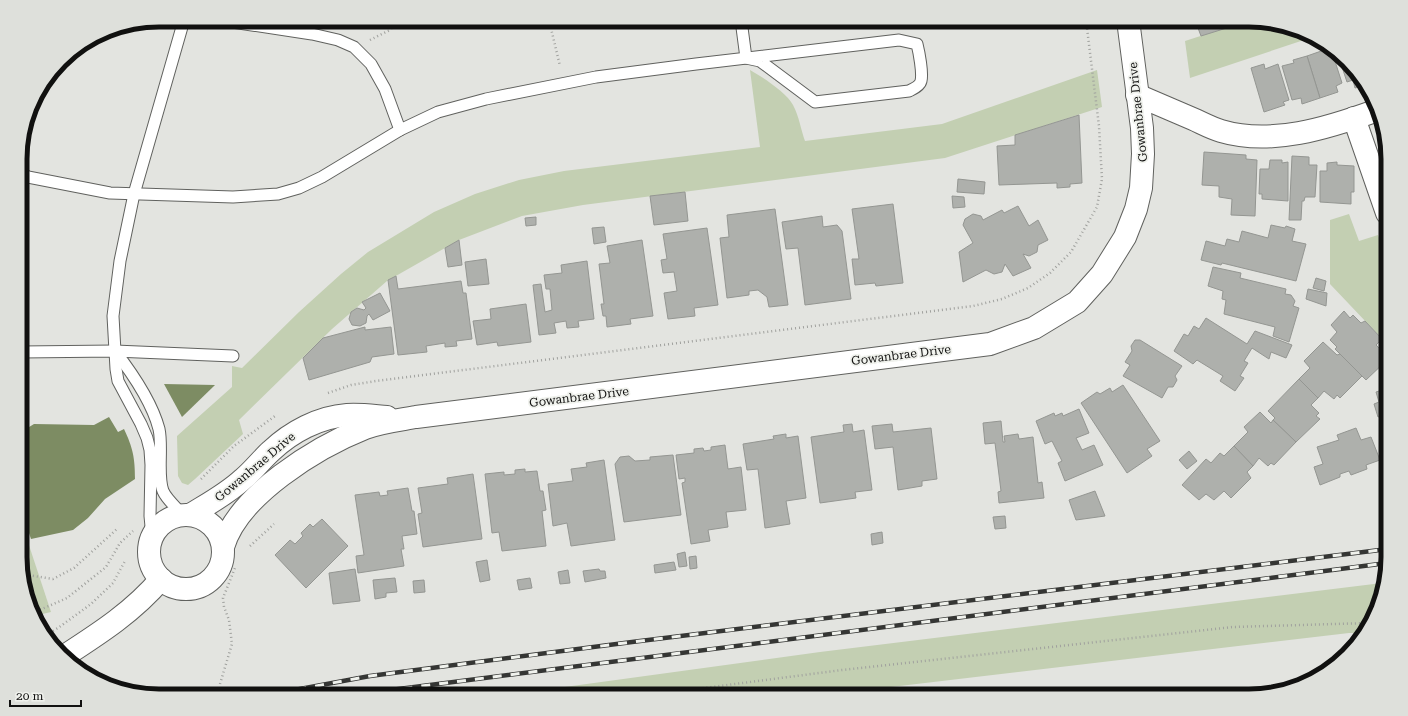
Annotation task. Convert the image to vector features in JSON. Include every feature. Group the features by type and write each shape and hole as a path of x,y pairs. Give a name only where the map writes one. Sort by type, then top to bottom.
{"street":[{"name":"Gowanbrae Drive","path":"223,547 226,537 238,517 260,492 290,469 344,438 380,423 416,417 990,344 1034,328 1077,302 1102,274 1125,237 1136,208 1143,169 1142,128 1129,27"},
{"path":"1137,95 1214,128 1243,135 1280,136 1354,118 1372,112"},
{"path":"1354,118 1381,196"},
{"name":"Gowanbrae Drive","path":"186,515 232,489 248,475 270,451 287,438 322,420 347,415 416,417"},
{"path":"176,516 198,516 212,525 219,535 223,547 221,565 216,573 203,584 195,588 182,588 168,584 156,574 150,560 149,552 152,537 164,522 176,516"},
{"path":"69,653 124,616 143,599 161,579"}],"lane":[{"path":"152,537 150,516 150,450 143,429 118,382 113,316 116,283 134,194 182,27"},
{"path":"266,27 312,34 338,40 354,47 371,64 385,89 400,130"},
{"path":"742,27 746,58"},
{"path":"27,176 110,193 233,197 278,194 299,188 322,177 400,130 438,112 486,99 596,77 746,58 899,40 917,44 920,54 921,81 918,86 909,91 815,102 760,61 746,58"},
{"path":"116,351 134,377 157,421 161,443 162,488 167,498 186,515"},
{"path":"27,352 116,351 233,356"}],"path":[{"path":"354,47 390,30 392,27"},
{"path":"551,27 564,83"},
{"path":"322,395 351,385 973,306 1002,298 1028,288 1050,273 1071,252 1097,207 1102,179 1099,126 1087,27"},
{"path":"197,483 234,446 269,419 281,412"},
{"path":"249,547 274,524"},
{"path":"28,575 53,579 74,568 117,529"},
{"path":"38,610 67,598 106,567 120,543"},
{"path":"51,632 91,604 113,583 125,561"},
{"path":"220,689 220,684 232,644 229,620 224,607 223,598 236,566"},
{"path":"697,689 842,670 1234,627 1363,623"}],"shaded area":[{"path":"1228,27 1257,27 1291,34 1304,40 1190,78 1185,41"},
{"path":"750,70 773,85 790,100 797,114 805,141 942,124 1097,70 1102,107 945,158 583,205 522,216 459,240 387,281 332,329 239,420 243,434 188,485 182,483 178,476 177,436 232,387 232,366 242,368 299,312 368,252 434,212 475,194 519,180 564,171 760,147"},
{"path":"1349,214 1359,241 1378,235 1381,243 1381,338 1330,284 1330,220"},
{"path":"164,384 215,385 182,417"},
{"path":"109,417 118,432 124,429 133,453 135,479 105,499 88,518 73,530 31,539 27,527 27,428 34,424 94,425"},
{"path":"27,539 51,612 41,614 37,607 28,574"},
{"path":"1378,584 1374,599 1357,633 874,689 549,689 820,652"}],"building":[{"path":"1198,27 1230,27 1201,36"},
{"path":"1324,50 1334,59 1342,83 1336,86 1338,92 1320,98 1307,56"},
{"path":"1307,56 1320,98 1302,104 1301,98 1292,100 1282,66 1294,63 1293,60"},
{"path":"1264,64 1265,69 1278,64 1289,100 1283,102 1285,105 1264,112 1251,68"},
{"path":"1342,66 1359,87 1355,88 1353,80 1347,82"},
{"path":"1079,115 1082,183 1070,184 1070,187 1057,188 1057,183 999,185 997,146 1015,145 1015,135"},
{"path":"1204,152 1246,155 1246,159 1257,160 1255,216 1231,215 1232,199 1219,197 1219,186 1202,185"},
{"path":"1292,156 1309,157 1309,165 1317,165 1315,197 1305,197 1304,201 1302,201 1301,220 1289,220"},
{"path":"1270,160 1282,160 1282,163 1288,162 1288,201 1262,199 1262,194 1259,194 1260,169 1269,169"},
{"path":"1337,162 1337,165 1354,166 1354,192 1351,192 1351,204 1320,202 1320,171 1327,171 1327,163"},
{"path":"958,179 985,182 984,194 957,192"},
{"path":"685,192 688,221 654,225 650,196"},
{"path":"952,196 964,197 965,207 953,208"},
{"path":"893,204 903,283 876,286 875,283 855,285 852,259 859,259 852,209"},
{"path":"1018,206 1029,226 1038,220 1048,240 1038,245 1037,252 1029,256 1023,254 1031,268 1013,276 1005,264 1002,272 994,274 986,270 963,282 959,252 973,243 963,225 965,219 973,214 981,216 983,220 1002,210 1004,213"},
{"path":"775,209 788,305 769,307 767,297 758,290 749,291 749,295 727,298 720,238 729,237 727,215"},
{"path":"822,216 823,227 837,225 842,231 851,299 805,305 798,248 786,249 782,222"},
{"path":"536,217 536,225 526,226 525,218"},
{"path":"1271,225 1285,228 1286,226 1295,229 1292,241 1306,244 1296,281 1222,263 1221,265 1201,260 1206,241 1225,246 1227,239 1239,242 1242,231 1268,238"},
{"path":"604,227 606,242 594,244 592,228"},
{"path":"707,228 718,305 694,308 695,316 668,319 664,293 677,291 674,272 663,273 661,260 667,259 663,234"},
{"path":"459,240 462,265 448,267 445,248"},
{"path":"642,240 653,316 630,319 631,324 607,327 606,316 603,316 601,304 604,304 599,264 610,263 607,246"},
{"path":"486,259 489,284 468,286 465,262"},
{"path":"587,261 594,319 578,321 579,327 567,328 566,321 554,323 556,333 539,335 533,285 541,284 545,312 552,310 550,289 546,289 544,275 562,273 561,265"},
{"path":"1213,267 1241,273 1240,278 1286,289 1285,294 1291,295 1295,301 1293,306 1299,308 1289,342 1273,336 1275,327 1224,314 1226,300 1222,299 1223,291 1208,286"},
{"path":"396,276 398,289 461,281 463,293 466,293 472,339 456,341 457,346 445,347 445,343 426,346 427,352 398,355 388,280"},
{"path":"1316,278 1326,281 1324,291 1313,288"},
{"path":"1308,289 1327,293 1326,306 1306,299"},
{"path":"380,293 390,311 373,320 369,314 367,316 366,323 360,326 352,325 349,319 351,312 357,308 364,310 366,308 362,302"},
{"path":"526,304 531,342 498,346 497,342 477,345 473,321 491,319 490,309"},
{"path":"1344,311 1350,318 1353,315 1361,323 1365,321 1381,338 1376,345 1381,350 1381,366 1366,380 1335,349 1337,347 1330,340 1337,332 1331,325"},
{"path":"1206,318 1247,344 1255,331 1292,345 1286,358 1271,352 1269,359 1252,348 1244,361 1248,363 1240,376 1244,378 1235,391 1220,381 1223,376 1197,360 1193,364 1174,351 1184,334 1188,336 1194,326 1199,329"},
{"path":"365,327 365,330 391,327 394,354 372,357 370,362 309,380 303,358 323,338"},
{"path":"1135,340 1140,340 1182,366 1175,376 1177,380 1173,387 1168,387 1162,398 1123,376 1130,365 1125,362 1132,351 1131,346"},
{"path":"1323,342 1337,355 1340,354 1362,376 1340,398 1337,395 1334,399 1324,391 1318,398 1299,379 1310,368 1304,361"},
{"path":"1299,379 1318,398 1311,405 1319,413 1316,416 1320,419 1296,442 1273,420 1275,418 1268,411"},
{"path":"1123,385 1160,441 1147,449 1152,456 1127,473 1081,403 1097,392 1100,394 1110,388 1112,392"},
{"path":"1381,390 1381,416 1378,417 1374,404 1379,402 1376,392"},
{"path":"1079,409 1089,433 1076,438 1082,450 1094,445 1103,465 1065,481 1058,463 1062,461 1052,441 1045,444 1036,421 1054,413 1055,416 1062,413 1063,416"},
{"path":"1260,412 1271,423 1273,420 1296,442 1274,465 1271,463 1268,466 1259,458 1253,466 1234,446 1248,432 1244,427"},
{"path":"1001,421 1003,442 1005,442 1004,436 1018,434 1019,439 1033,437 1038,483 1042,482 1044,498 999,503 998,492 1001,491 995,443 985,444 983,423"},
{"path":"852,424 853,432 864,430 872,490 855,492 856,498 820,503 811,437 844,432 843,425"},
{"path":"892,424 893,432 931,428 937,479 922,481 922,486 898,490 893,447 875,449 872,426"},
{"path":"1356,428 1361,440 1371,437 1380,460 1366,465 1367,469 1351,475 1349,471 1340,474 1340,477 1320,485 1314,467 1323,464 1317,447 1339,440 1337,435"},
{"path":"786,434 786,438 798,436 806,498 786,501 790,524 765,528 758,469 747,470 743,444 774,439 773,436"},
{"path":"725,445 728,469 741,467 746,510 726,512 728,527 708,530 710,541 691,544 682,483 685,482 685,478 679,479 676,455 694,453 694,449 703,448 704,451 711,450 711,447"},
{"path":"1234,446 1253,466 1247,472 1251,478 1231,498 1224,491 1214,500 1206,494 1199,500 1182,485 1206,459 1211,463 1220,453 1224,456"},
{"path":"1189,451 1197,461 1187,469 1179,460"},
{"path":"673,455 681,515 624,522 615,464 620,457 629,456 635,461 650,460 650,457"},
{"path":"604,460 615,540 571,546 567,523 553,526 548,484 573,481 571,469 587,467 586,463"},
{"path":"525,469 525,472 537,471 540,491 543,491 546,510 542,511 546,546 502,551 499,532 492,533 485,474 504,472 504,475 515,474 515,470"},
{"path":"473,474 482,539 423,547 418,514 422,513 418,488 448,484 447,478"},
{"path":"408,488 412,511 414,511 417,534 402,536 404,549 401,549 404,566 358,573 356,556 364,555 355,495 379,492 380,496 388,495 387,491"},
{"path":"1095,491 1105,516 1076,520 1069,500"},
{"path":"1005,516 1006,528 995,529 993,517"},
{"path":"322,519 348,546 306,588 275,555 290,540 295,544 303,536 301,533 310,524 313,527"},
{"path":"882,532 883,543 872,545 871,534"},
{"path":"685,552 687,566 679,567 677,554"},
{"path":"696,556 697,568 690,569 689,557"},
{"path":"487,560 490,580 480,582 476,562"},
{"path":"674,562 676,570 655,573 654,565"},
{"path":"355,569 360,601 333,604 329,573"},
{"path":"599,569 600,571 605,571 606,578 585,582 583,571"},
{"path":"568,570 570,583 560,584 558,572"},
{"path":"395,578 397,592 386,593 386,597 375,599 373,580"},
{"path":"530,578 532,588 519,590 517,580"},
{"path":"424,580 425,592 414,593 413,581"}],"railway":[{"path":"300,689 370,676 632,642 1381,550"},
{"path":"399,689 1381,564"}]}
